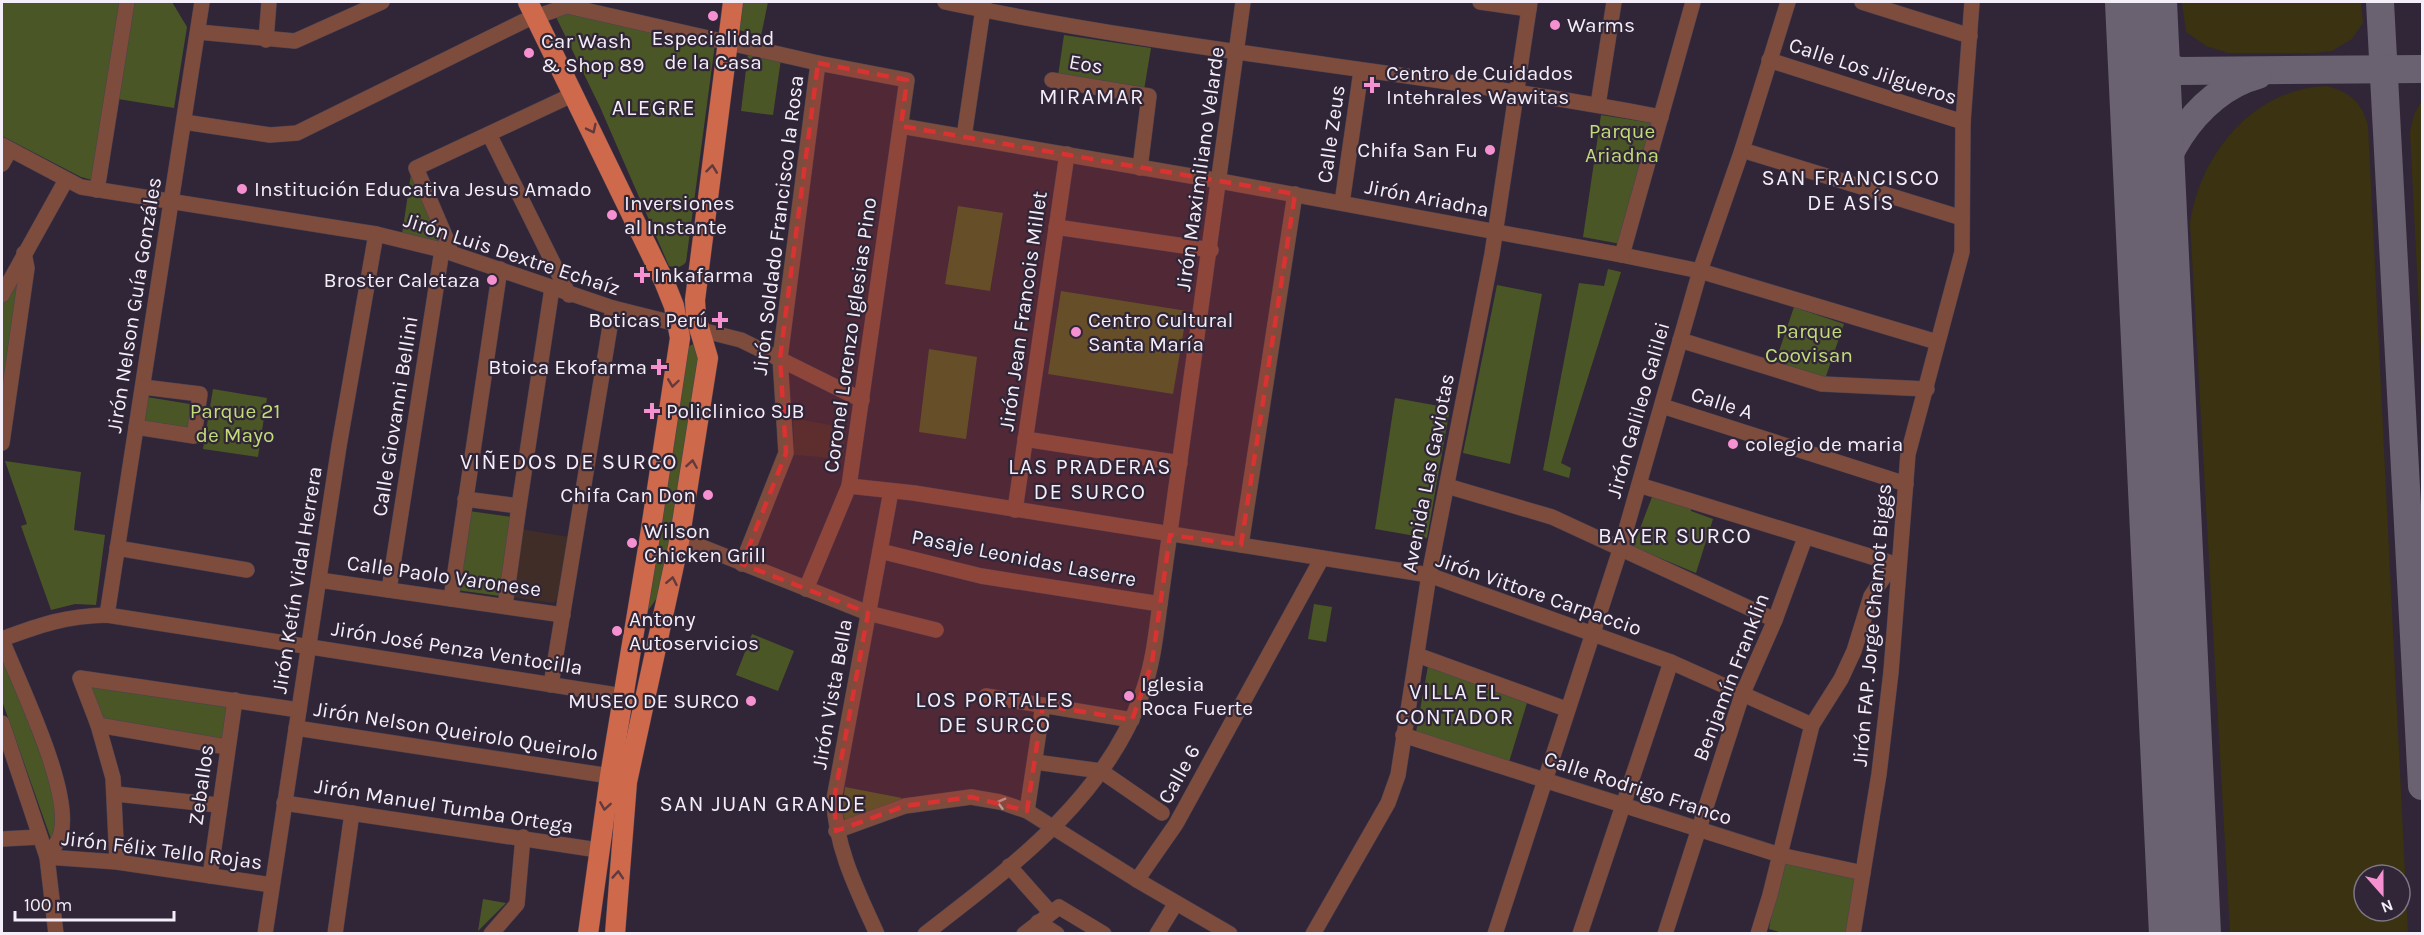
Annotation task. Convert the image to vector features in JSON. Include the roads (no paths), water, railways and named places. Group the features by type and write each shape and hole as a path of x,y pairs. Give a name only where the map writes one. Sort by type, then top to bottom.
{"main road":[{"path":"615,933 626,790 679,542 708,358 695,300 733,2"},
{"path":"532,9 663,281 679,325 680,338 598,850 588,933"}],"street":[{"path":"97,190 127,2"},
{"name":"Jirón Nelson Guía Gonzáles","path":"106,615 202,2"},
{"path":"266,40 269,2"},
{"path":"198,32 295,41 382,2"},
{"path":"945,2 983,5 1237,53 1598,105 1661,117"},
{"name":"Jirón Maximiliano Velarde","path":"925,933 1053,828 1101,771 1117,749 1132,720 1152,663 1211,250 1243,2"},
{"path":"1480,2 1529,5"},
{"path":"1598,105 1614,2"},
{"path":"1622,255 1693,2"},
{"name":"Jirón Galileo Galilei","path":"1495,933 1566,709 1621,547 1700,271 1742,150 1788,2"},
{"path":"1862,2 1970,36"},
{"name":"Jirón FAP. Jorge Chamot Biggs","path":"1852,933 1879,774 1890,683 1898,565 1911,437 1927,389 1937,342 1961,261 1963,122 1972,2"},
{"path":"964,137 983,5"},
{"name":"Avenida Las Gaviotas","path":"1313,933 1388,803 1398,776 1429,575 1495,232 1529,5"},
{"path":"184,122 270,135 297,133 532,9 571,6 818,63"},
{"name":"Calle Los Jilgueros","path":"1770,60 1963,122"},
{"name":"Coronel Lorenzo Iglesias Pino","path":"806,589 849,486 907,80 818,63"},
{"name":"Jirón Soldado Francisco la Rosa","path":"742,564 786,453 780,358 818,63"},
{"name":"Calle Zeus","path":"1342,202 1361,71"},
{"name":"Eos","path":"1052,80 1149,96 1140,168"},
{"path":"446,251 449,245 416,171 417,167 490,136 574,94"},
{"name":"Jirón Ariadna","path":"901,126 1342,202 1700,271 1937,342"},
{"path":"490,136 569,295"},
{"path":"2,164 6,148"},
{"name":"Jirón Luis Dextre Echaíz","path":"6,148 66,180 97,190 376,234 446,251 613,309 741,340 862,400"},
{"path":"1742,150 1962,218"},
{"name":"Jirón Jean Francois Millet","path":"1015,510 1067,154"},
{"path":"2,295 66,180"},
{"path":"1241,545 1295,194"},
{"path":"1056,227 1211,250"},
{"name":"Jirón Ketín Vidal Herrera","path":"265,933 319,580 376,234"},
{"name":"Calle Giovanni Bellini","path":"389,590 446,251"},
{"path":"2,443 27,268 24,253"},
{"path":"451,599 500,269"},
{"path":"505,606 552,288"},
{"path":"551,685 613,309"},
{"path":"1680,340 1822,384 1927,389"},
{"path":"136,427 194,436 200,394 143,387"},
{"name":"Calle A","path":"1662,406 1906,484"},
{"path":"1025,439 1180,463"},
{"path":"1639,484 1805,538 1898,565"},
{"name":"Jirón Vittore Carpaccio","path":"849,486 1429,575 1671,662 1812,725"},
{"path":"1447,486 1552,517 1775,620"},
{"name":"Jirón Vista Bella","path":"877,933 855,888 836,831 834,799 891,491"},
{"path":"465,499 519,506"},
{"name":"Benjamín Franklin","path":"1665,933 1742,695 1775,620 1805,538"},
{"path":"679,542 702,547 868,613 936,630"},
{"path":"117,548 247,570"},
{"name":"Pasaje Leonidas Laserre","path":"880,551 981,576 1160,604"},
{"name":"Calle 6","path":"1137,880 1176,824 1322,558"},
{"path":"1762,932 1812,725 1854,651 1871,596 1884,577 1898,565"},
{"name":"Calle Paolo Varonese","path":"319,580 563,615"},
{"name":"Jirón José Penza Ventocilla","path":"2,639 75,616 106,615 623,696"},
{"path":"2,639 54,773 58,791 61,832 47,857"},
{"path":"1417,655 1566,709"},
{"path":"1580,933 1671,662"},
{"path":"117,862 116,794 98,725 80,678 299,710"},
{"path":"986,696 1132,720"},
{"name":"Zeballos","path":"210,876 218,805 235,700"},
{"path":"1027,811 1043,705"},
{"path":"2,723 47,857 56,933"},
{"path":"98,725 227,747"},
{"name":"Jirón Nelson Queirolo Queirolo","path":"296,728 610,776"},
{"name":"Calle Rodrigo Franco","path":"1403,735 1780,855 1863,873"},
{"path":"1035,762 1101,771 1162,813"},
{"path":"116,794 218,805"},
{"path":"836,831 905,806 971,797 1000,802 1027,811 1137,880 1230,933"},
{"name":"Jirón Manuel Tumba Ortega","path":"284,803 598,850"},
{"path":"335,933 352,813"},
{"path":"2,839 40,837"},
{"path":"491,933 517,904 523,837"},
{"name":"Jirón Félix Tello Rojas","path":"47,857 117,862 272,885"},
{"path":"1009,866 1050,912"},
{"path":"1157,933 1176,903"},
{"path":"1024,933 1056,908 1064,908 1104,933"},
{"path":"1038,922 1057,933"}],"place":[{"name":"Especialidad de la Casa","path":"713,16"},
{"name":"Warms","path":"1555,25"},
{"name":"Car Wash & Shop 89","path":"529,53"},
{"name":"Centro de Cuidados Intehrales Wawitas","path":"1372,85"},
{"name":"Chifa San Fu","path":"1490,150"},
{"name":"Institución Educativa Jesus Amado","path":"242,189"},
{"name":"Inversiones al Instante","path":"612,215"},
{"name":"Inkafarma","path":"642,275"},
{"name":"Broster Caletaza","path":"492,280"},
{"name":"Boticas Perú","path":"720,320"},
{"name":"Centro Cultural Santa María","path":"1076,332"},
{"name":"Btoica Ekofarma","path":"659,367"},
{"name":"Policlinico SJB","path":"652,411"},
{"name":"colegio de maria","path":"1733,444"},
{"name":"Chifa Can Don","path":"708,495"},
{"name":"Wilson Chicken Grill","path":"632,543"},
{"name":"Antony Autoservicios","path":"617,631"},
{"name":"Iglesia Roca Fuerte","path":"1129,696"},
{"name":"MUSEO DE SURCO","path":"751,701"}],"district":[{"name":"MIRAMAR","path":"1092,97"},
{"name":"ALEGRE","path":"654,108"},
{"name":"SAN FRANCISCO DE ASÍS","path":"1851,190"},
{"name":"VIÑEDOS DE SURCO","path":"569,462"},
{"name":"LAS PRADERAS DE SURCO","path":"1090,480"},
{"name":"BAYER SURCO","path":"1675,536"},
{"name":"VILLA EL CONTADOR","path":"1455,704"},
{"name":"LOS PORTALES DE SURCO","path":"995,712"},
{"name":"SAN JUAN GRANDE","path":"763,804"}],"park label":[{"name":"Parque Ariadna","path":"1622,143"},
{"name":"Parque Coovisan","path":"1809,343"},
{"name":"Parque 21 de Mayo","path":"235,423"}]}
